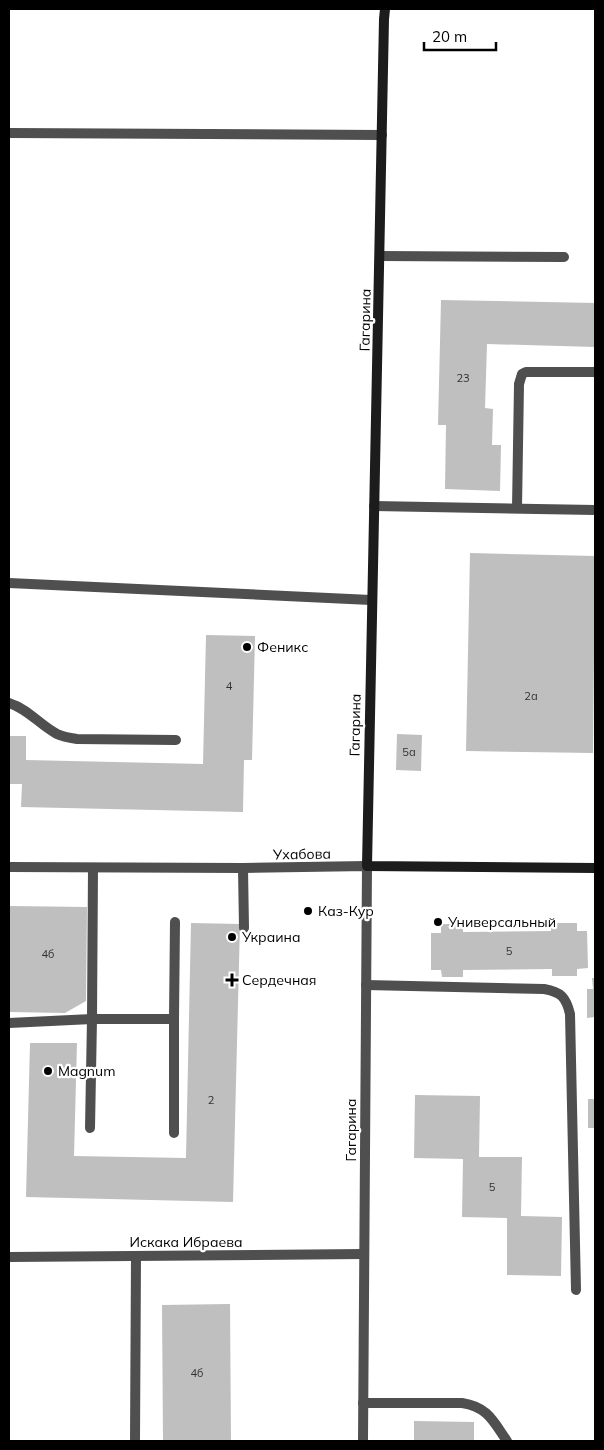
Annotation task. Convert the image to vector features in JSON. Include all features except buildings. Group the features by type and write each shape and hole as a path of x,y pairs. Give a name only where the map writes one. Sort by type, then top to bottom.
{"street":[{"name":"Гагарина","path":"362,1441 371,600 385,9"},
{"path":"9,134 382,135"},
{"path":"380,256 564,257"},
{"path":"517,508 519,384 522,374 526,372 595,372"},
{"path":"374,506 595,510"},
{"path":"9,583 371,600"},
{"path":"9,703 31,714 57,733 67,737 77,739 176,740"},
{"name":"Ухабова","path":"9,867 243,868 367,866 595,868"},
{"path":"90,1128 93,868"},
{"path":"243,868 244,928"},
{"path":"174,1133 175,922"},
{"path":"366,985 544,989 562,996 567,1003 570,1014 576,1290"},
{"path":"9,1022 174,1019"},
{"name":"Искака Ибраева","path":"9,1256 364,1254"},
{"path":"135,1441 136,1256"},
{"path":"363,1403 472,1404 480,1407 487,1413 507,1441"}],"place":[{"name":"Феникс","path":"247,647"},
{"name":"Каз-Кур","path":"308,911"},
{"name":"Универсальный","path":"438,922"},
{"name":"Украина","path":"232,937"},
{"name":"Сердечная","path":"232,980"},
{"name":"Magnum","path":"48,1071"}]}
